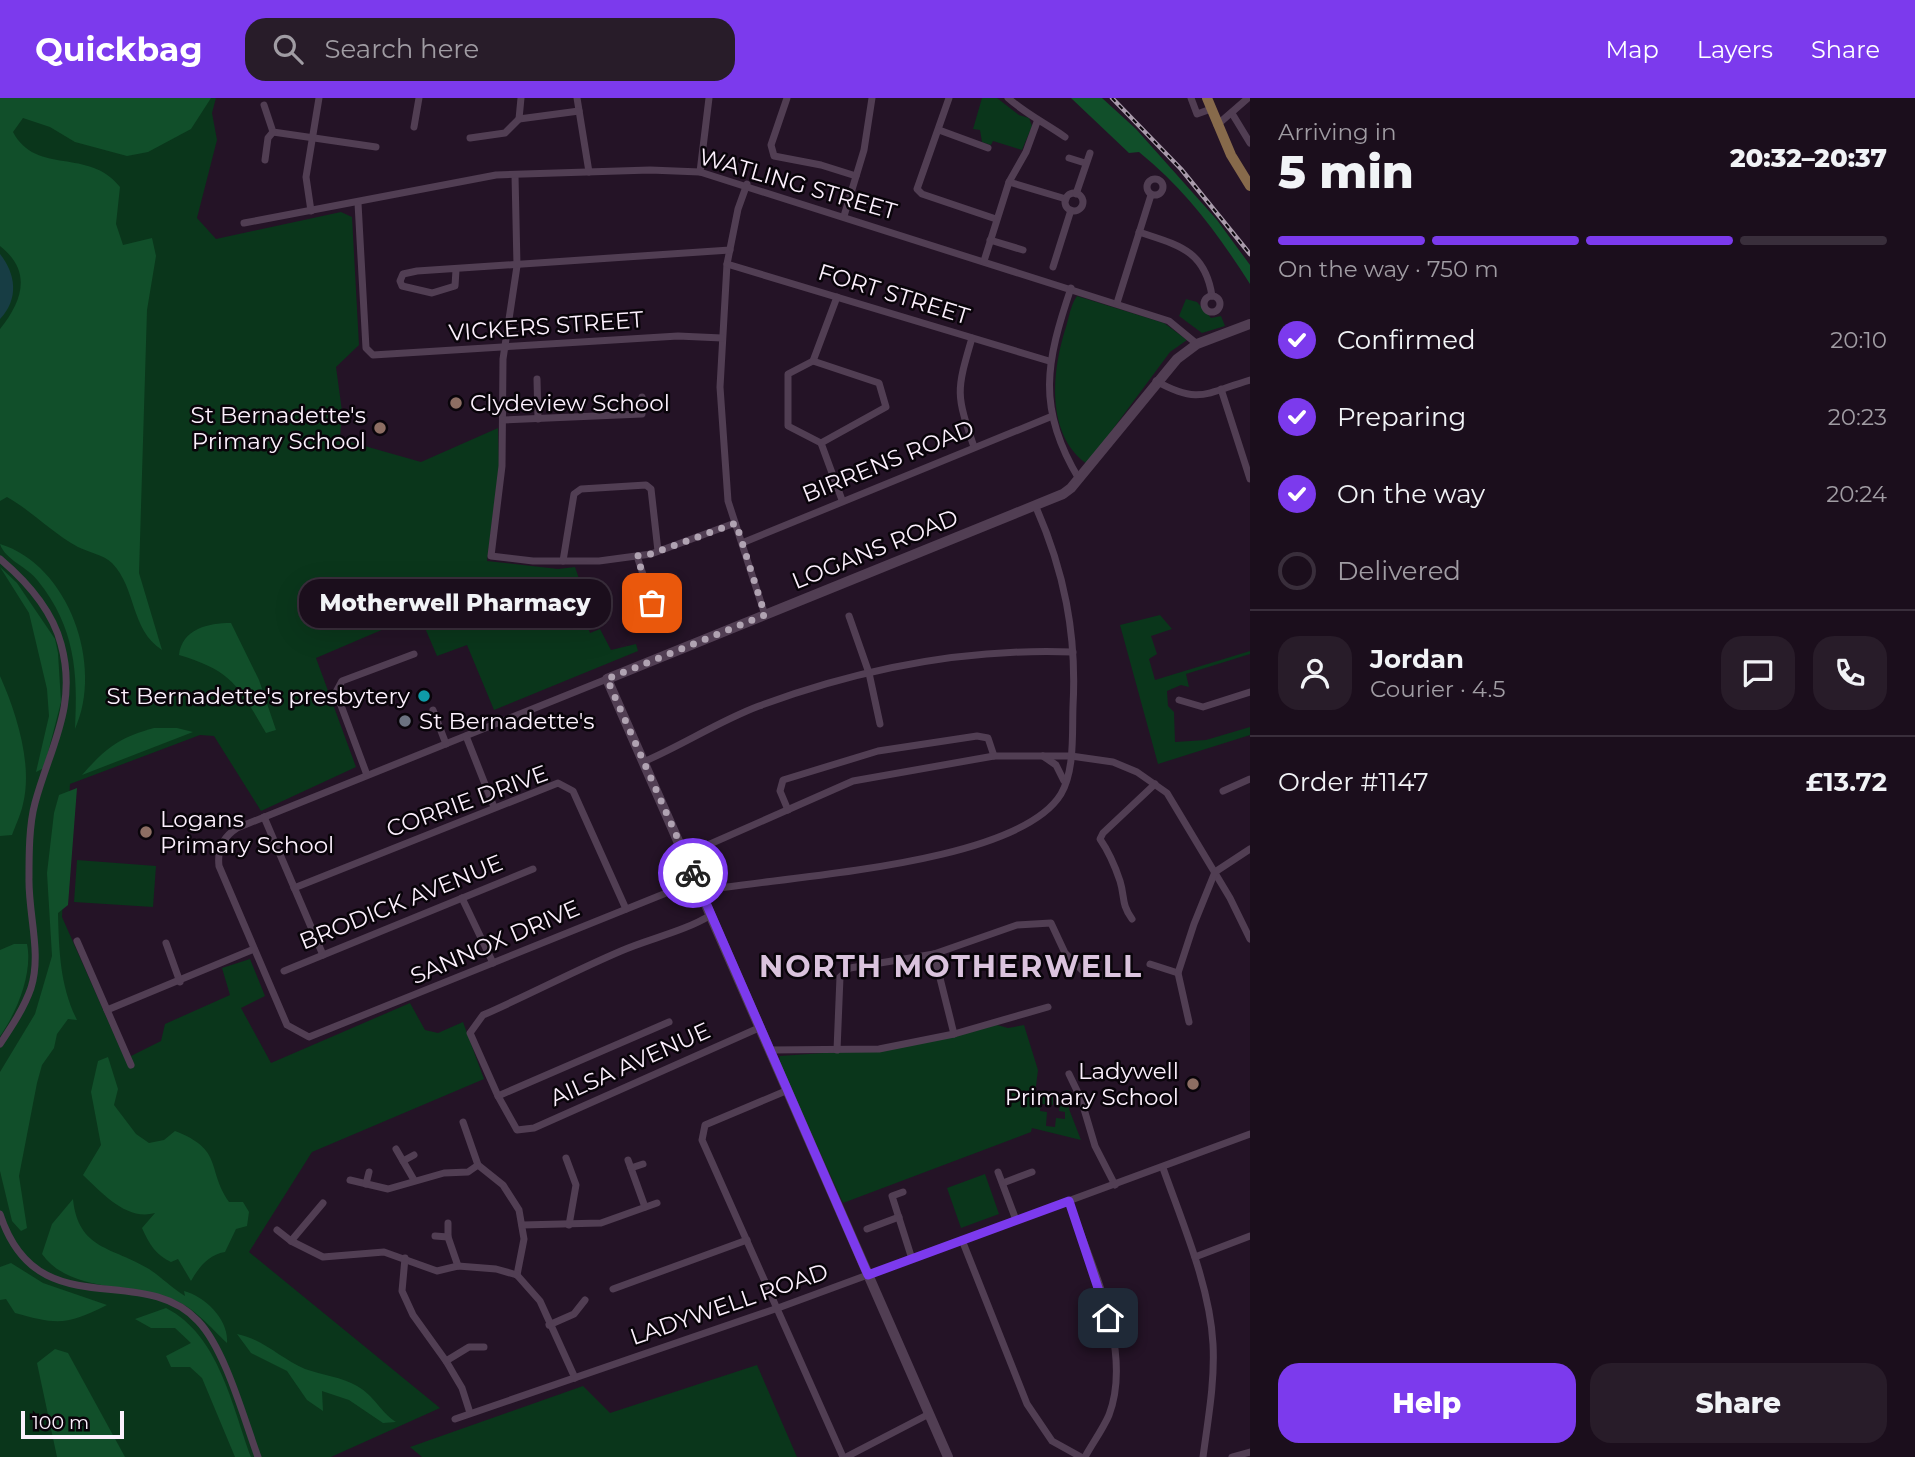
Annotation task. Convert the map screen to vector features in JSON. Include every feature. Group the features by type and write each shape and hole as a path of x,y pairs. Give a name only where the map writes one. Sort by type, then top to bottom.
{"main road":[{"path":"1209,104 1217,125 1250,186"}],"street":[{"path":"311,211 306,177 318,98"},
{"path":"414,127 419,98"},
{"path":"519,119 521,98"},
{"path":"577,98 589,172"},
{"path":"700,172 709,98"},
{"path":"787,98 771,145 774,156 821,165 856,176"},
{"path":"844,216 864,150 873,98"},
{"path":"948,98 917,189 922,194 996,219"},
{"path":"1008,98 1032,113 1037,122 1065,137"},
{"path":"1191,98 1197,114 1209,104"},
{"path":"1217,125 1233,115 1248,98"},
{"path":"264,105 273,132 268,141 265,160"},
{"path":"470,138 505,133 519,119 579,111"},
{"path":"1233,115 1250,143"},
{"path":"984,261 1009,182 1026,152 1037,122"},
{"path":"939,130 988,148"},
{"path":"273,132 376,147"},
{"path":"975,144 978,133"},
{"path":"256,139 268,141"},
{"path":"1009,182 1066,199 1076,194 1090,153"},
{"path":"1069,158 1085,163"},
{"name":"WATLING STREET","path":"244,223 474,179 589,172 700,172 747,184 1117,303 1169,321 1197,344"},
{"path":"515,175 517,266 505,349 502,466 491,556 496,559 563,561 599,561 637,556 736,523"},
{"path":"747,184 727,264 720,387 729,501 765,615"},
{"path":"1066,199 1065,205 1071,210 1079,209 1082,205 1076,194"},
{"path":"1117,303 1151,195"},
{"name":"VICKERS STREET","path":"358,203 366,348 373,355 505,349 678,336 722,338"},
{"path":"1053,267 1071,210"},
{"path":"1139,232 1191,252 1203,270 1213,296"},
{"path":"990,240 1023,250"},
{"path":"456,271 455,286 432,293 402,286 400,281 402,274 730,250"},
{"name":"FORT STREET","path":"727,264 1049,361"},
{"path":"1071,288 1049,361 1050,417 1079,479"},
{"path":"836,297 813,361 788,374 788,426 821,443 842,500"},
{"name":"LOGANS ROAD","path":"254,950 219,866 218,854 229,834 264,817 1063,494 1079,479 1156,381 1177,359 1197,344 1250,324"},
{"path":"972,338 958,386 962,416 974,447"},
{"path":"813,361 879,383 886,407 821,443"},
{"path":"537,379 538,418"},
{"path":"1156,381 1182,395 1194,397 1250,380"},
{"path":"1221,389 1250,478"},
{"path":"503,420 642,414 642,397"},
{"name":"BIRRENS ROAD","path":"742,543 1050,417"},
{"path":"563,561 574,494 581,489 646,485 651,489 658,551"},
{"path":"1035,505 1070,608 1073,652 1070,755 1065,783"},
{"path":"637,556 652,603"},
{"path":"0,559 33,592 54,624 61,645 66,677 65,710 57,745 34,805 29,878 36,959 31,987 17,1019 0,1044"},
{"path":"849,616 869,673 880,724"},
{"path":"643,762 758,706 869,673 961,655 1073,652"},
{"path":"368,775 336,692 337,686 342,681 414,654"},
{"path":"607,679 948,1457"},
{"path":"1179,700 1203,707 1250,692"},
{"path":"433,710 446,744"},
{"path":"466,736 494,807"},
{"path":"788,810 780,791 783,780 878,751 977,736 988,738 994,756"},
{"path":"1039,754 1056,765 1065,783"},
{"path":"685,855 853,781 994,756 1070,755 1113,762 1137,772 1155,784 1174,803 1215,872 1250,939"},
{"path":"1223,791 1250,779"},
{"name":"CORRIE DRIVE","path":"294,888 558,783 573,791 626,909"},
{"name":"SANNOX DRIVE","path":"254,950 287,1025 309,1037 626,909 698,886 821,877 980,845 1044,816 1062,792 1065,783"},
{"path":"1132,919 1123,905 1121,885 1110,855 1100,839 1102,833 1155,784"},
{"path":"264,817 323,955"},
{"path":"1189,1022 1178,973 1215,872 1250,849"},
{"name":"BRODICK AVENUE","path":"284,971 533,869"},
{"path":"462,898 493,963"},
{"path":"669,1023 498,1096 470,1034 483,1016 619,952 667,932 690,928 711,915"},
{"path":"837,1050 841,977 850,968 934,954 1017,925 1051,923 1065,953 1083,971"},
{"path":"166,943 180,982"},
{"path":"76,945 131,1065"},
{"path":"107,1010 254,950"},
{"path":"934,954 954,1034"},
{"path":"1150,964 1178,973"},
{"path":"770,1050 879,1049 954,1034 1048,1007"},
{"name":"AILSA AVENUE","path":"498,1096 514,1128 534,1128 761,1027"},
{"path":"1069,1074 1081,1099 1095,1146 1115,1185"},
{"path":"788,1090 715,1119 705,1125 701,1132 702,1140 845,1457 929,1414"},
{"path":"463,1122 478,1165 503,1185 519,1210 524,1239 517,1275"},
{"name":"LADYWELL ROAD","path":"455,1419 778,1308 1250,1134"},
{"path":"396,1149 415,1181"},
{"path":"404,1161 414,1155"},
{"path":"566,1158 574,1181 569,1225"},
{"path":"643,1164 630,1164 645,1207"},
{"path":"350,1180 388,1189 444,1173 468,1172 478,1165"},
{"path":"1163,1168 1195,1257 1213,1341 1213,1381 1203,1457"},
{"path":"366,1184 369,1172"},
{"path":"998,1172 1016,1220"},
{"path":"1003,1183 1032,1172"},
{"path":"564,1184 574,1181"},
{"path":"903,1192 892,1196 912,1259"},
{"path":"962,1240 1027,1404 1052,1441 1083,1457 1109,1415 1117,1373 1116,1341 1069,1201"},
{"path":"291,1241 323,1203"},
{"path":"522,1225 601,1223 657,1203"},
{"path":"0,1214 19,1252 36,1268 76,1286 166,1300 199,1321 217,1349 258,1457"},
{"path":"867,1229 899,1217"},
{"path":"448,1223 448,1237 458,1266"},
{"path":"277,1230 291,1241 323,1257 384,1252 438,1271 458,1266 496,1269 517,1275 540,1301 549,1325 572,1365 575,1378"},
{"path":"435,1236 448,1237"},
{"path":"1195,1257 1250,1236"},
{"path":"613,1289 747,1240"},
{"path":"405,1258 402,1291 413,1315 462,1388 470,1413"},
{"path":"549,1325 574,1314 585,1300"},
{"path":"446,1361 469,1347 484,1347"},
{"path":"1232,1457 1250,1452"}],"green space":[{"path":"0,98 216,98 212,113 217,140 197,218 216,239 341,212 352,217 359,345 336,367 342,411 340,439 421,462 498,428 499,466 487,561 558,569 575,567 585,596 581,610 590,633 600,629 611,650 636,644 638,651 494,710 467,645 437,656 419,614 316,658 356,767 261,811 214,736 200,735 70,784 62,917 125,1059 161,1041 165,1024 230,995 222,968 250,959 265,996 241,1008 271,1063 410,1003 425,1030 438,1033 463,1022 484,1079 312,1152 249,1252 440,1408 331,1457 0,1457"},
{"path":"0,98 211,98 191,129 148,152 127,156 75,142 50,127 23,118 13,132 23,145 35,154 93,168 107,175 120,187 116,224 123,245 152,238 156,256 147,310 139,573 162,650 144,631 126,585 112,563 78,547 7,497 0,501 0,329 19,297 21,286 17,265 0,246"},
{"path":"982,98 997,98 1019,115 1029,118 1032,126 1022,150 993,141 991,145 982,142 980,130 973,129"},
{"path":"1071,98 1102,98 1136,129 1217,220 1250,265 1250,284 1213,230 1172,182 1139,152 1129,153"},
{"path":"1077,296 1164,323 1187,340 1170,352 1087,464 1073,451 1064,436 1058,419 1056,400 1057,362"},
{"path":"1186,299 1197,302 1211,318 1221,316 1225,326 1202,333 1179,316"},
{"path":"0,544 24,555 45,573 62,595 74,621 82,648 85,676 83,704 75,729 76,688 67,633 50,598 38,581 7,555"},
{"path":"0,567 17,583 55,639 58,653 61,702 44,768 36,772 49,716 47,689 29,613"},
{"path":"1160,615 1172,629 1151,636 1157,654 1149,659 1155,680 1250,651 1250,654 1186,674 1189,687 1181,685 1167,691 1168,706 1174,712 1175,742 1206,740 1250,727 1250,735 1158,764 1120,625"},
{"path":"231,623 259,680 276,730 266,733 241,692 223,675 212,667 179,655 181,646 191,633 205,626"},
{"path":"0,676 21,738 26,788 12,835 0,836"},
{"path":"154,728 177,728 193,732 82,775 114,745"},
{"path":"77,788 68,905 58,913 64,981 77,1020 68,1019 57,1034 54,1048 42,1065 37,1083 19,1176 27,1228 21,1231 12,1221 0,1171 0,1072 35,1014 52,956 47,873 54,813 59,795"},
{"path":"77,860 156,866 153,907 74,902"},
{"path":"14,944 27,944 28,967 18,1004 0,1036 0,950"},
{"path":"993,1024 1008,1028 1024,1025 1038,1070 1035,1094 1053,1097 1053,1105 1041,1104 1040,1111 1047,1112 1046,1126 1055,1127 1056,1118 1065,1119 1065,1112 1059,1111 1061,1097 1064,1097 1066,1090 1071,1091 1069,1109 1081,1140 1032,1128 1031,1132 843,1203 779,1062 780,1056 895,1048"},
{"path":"108,1057 118,1089 114,1105 136,1134 149,1143 164,1140 175,1131 201,1145 212,1161 229,1202 243,1202 249,1212 247,1226 236,1229 225,1252 205,1262 191,1281 178,1259 171,1262 166,1259 147,1239 142,1228 155,1213 125,1210 83,1175 101,1145 91,1092 98,1061"},
{"path":"985,1174 999,1214 961,1228 947,1188"},
{"path":"73,1199 76,1216 90,1238 110,1251 149,1269 185,1296 184,1291 208,1304 224,1326 227,1343 195,1312 172,1299 84,1281 54,1266 42,1254 52,1224"},
{"path":"11,1263 43,1283 107,1305 62,1321 42,1320 15,1313 6,1299 0,1300 0,1267"},
{"path":"166,1308 184,1320 211,1354 230,1395 251,1457 235,1457 202,1378 190,1367 171,1367 166,1356 191,1343 175,1328 151,1328 135,1319"},
{"path":"237,1334 255,1340 305,1369 357,1386 396,1422 383,1423 349,1400 322,1391 323,1411 307,1400 287,1371 251,1353"},
{"path":"55,1349 68,1353 125,1457 57,1457 37,1363"},
{"path":"757,1365 797,1457 422,1457 410,1447 583,1386 610,1413"}],"shaded area":[{"path":"0,254 12,278 13,295 0,319"}],"railway":[{"path":"1112,98 1181,169 1250,254"}],"way so far":[{"path":"652,603 637,556 651,554 736,523 765,615 607,679 693,873"}],"place":[{"name":"Clydeview School","path":"456,403"},
{"name":"St Bernadette's Primary School","path":"380,428"},
{"name":"Motherwell Pharmacy","path":"652,603"},
{"name":"St Bernadette's presbytery","path":"424,696"},
{"name":"St Bernadette's","path":"405,721"},
{"name":"Logans Primary School","path":"146,832"},
{"name":"Ladywell Primary School","path":"1193,1084"}],"district":[{"name":"NORTH MOTHERWELL","path":"951,966"}],"route":[{"path":"693,873 868,1275 1069,1201 1108,1318"}]}
